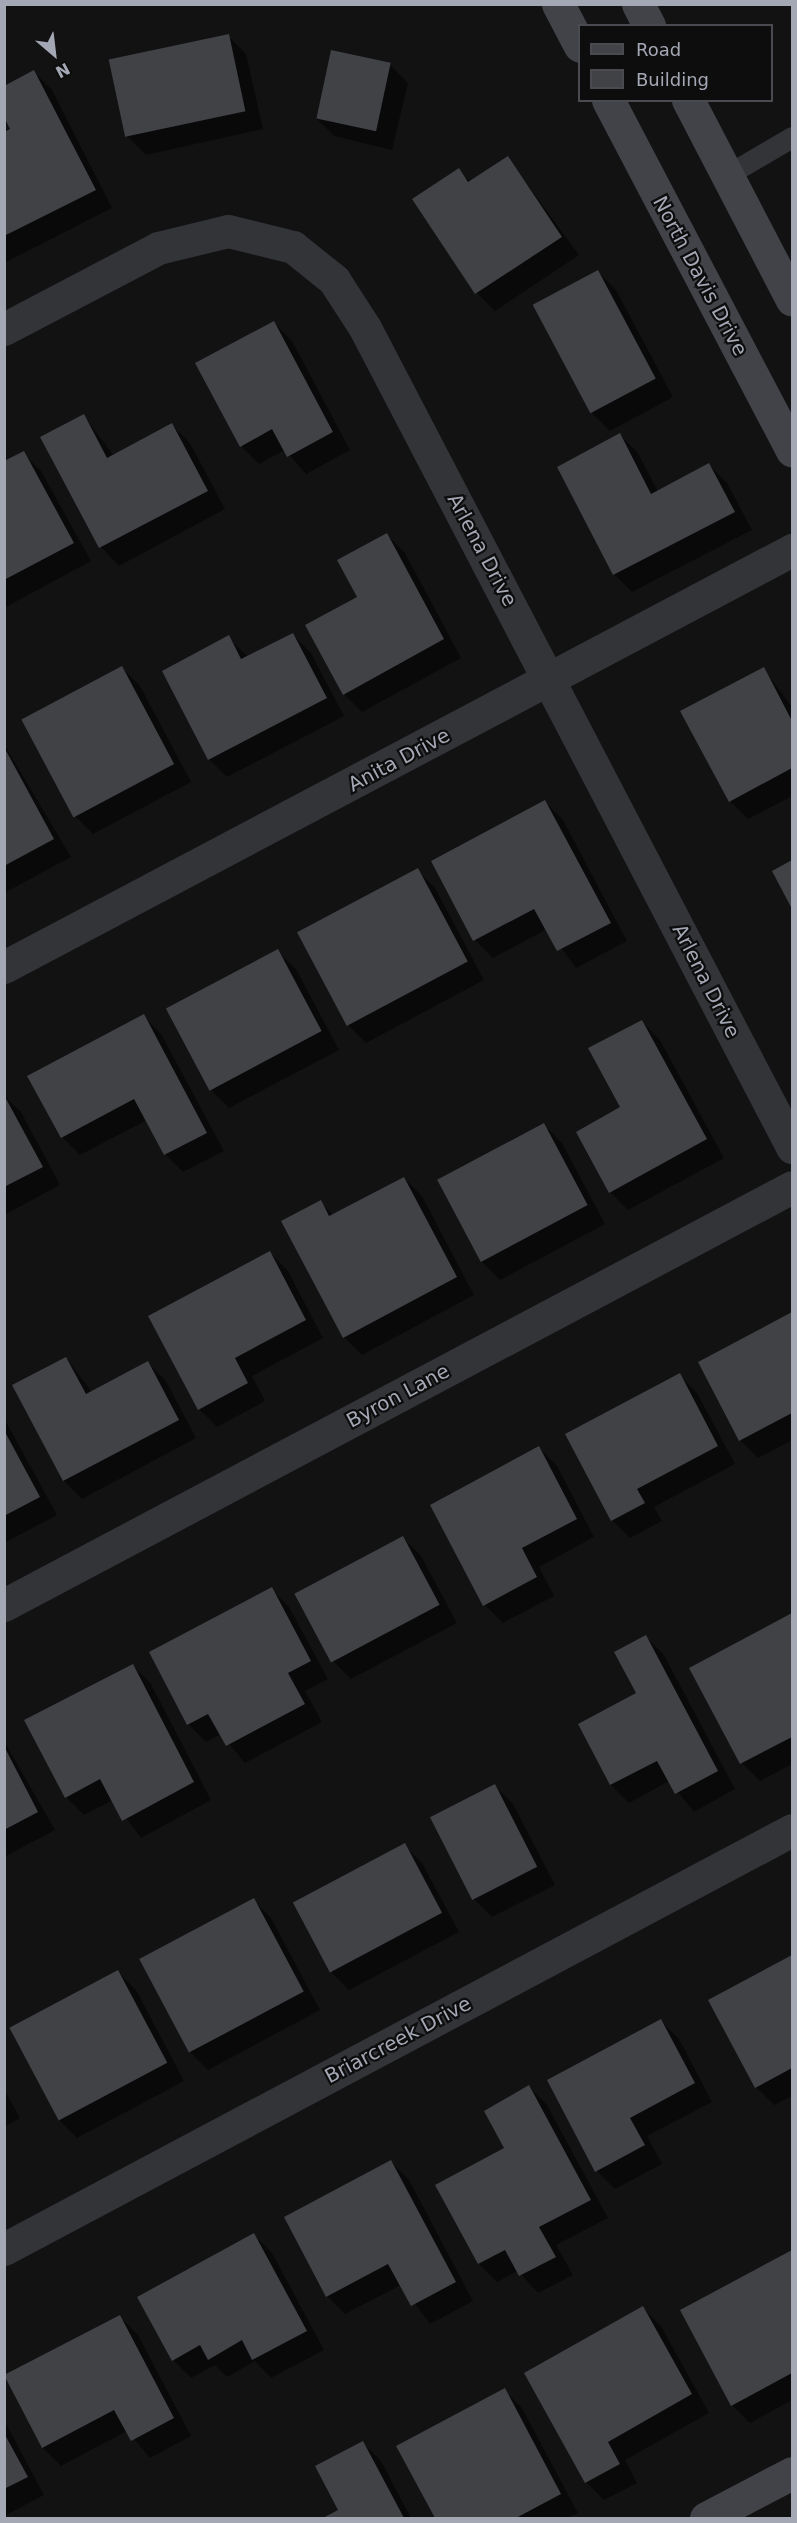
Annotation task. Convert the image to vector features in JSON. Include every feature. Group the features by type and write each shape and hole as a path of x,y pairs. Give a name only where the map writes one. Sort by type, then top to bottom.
{"street":[{"path":"558,4 578,44"},
{"path":"638,4 648,24"},
{"name":"North Davis Drive","path":"609,102 792,451"},
{"path":"689,102 792,300"},
{"name":"Arlena Drive","path":"4,329 158,248 228,231 292,247 334,280 365,328 792,1147"},
{"name":"Anita Drive","path":"4,967 550,681 792,550"},
{"name":"Byron Lane","path":"4,1605 792,1187"},
{"name":"Briarcreek Drive","path":"4,2249 792,1830"},
{"path":"706,2518 792,2474"}],"lane":[{"path":"727,175 792,137"}],"building":[{"path":"229,34 245,111 125,137 109,60"},
{"path":"331,50 391,63 376,131 316,118"},
{"path":"34,70 96,190 4,236 4,132 10,129 4,117 4,86"},
{"path":"508,156 562,237 475,294 412,199 459,168 468,182"},
{"path":"598,270 656,379 590,413 533,305"},
{"path":"274,321 333,432 287,457 272,429 240,447 195,363"},
{"path":"84,414 107,458 172,423 208,491 99,548 40,437"},
{"path":"620,433 651,494 709,463 735,512 613,575 557,467"},
{"path":"24,451 74,543 4,580 4,461"},
{"path":"387,533 444,639 343,695 305,625 357,597 337,560"},
{"path":"293,633 327,698 208,760 162,671 229,635 241,659"},
{"path":"122,666 174,764 73,818 21,720"},
{"path":"764,667 792,721 792,768 729,802 680,711"},
{"path":"4,747 54,839 4,866"},
{"path":"545,800 611,923 557,951 534,909 473,941 431,861"},
{"path":"792,860 792,909 772,871"},
{"path":"418,868 468,962 347,1026 297,932"},
{"path":"278,949 322,1031 210,1091 166,1009"},
{"path":"144,1014 207,1133 164,1155 134,1099 61,1138 27,1076"},
{"path":"642,1020 707,1139 609,1193 576,1132 620,1107 588,1048"},
{"path":"4,1095 43,1167 4,1187"},
{"path":"544,1123 588,1205 481,1262 437,1180"},
{"path":"404,1177 457,1277 343,1338 281,1221 321,1200 329,1216"},
{"path":"270,1251 306,1320 235,1358 248,1383 198,1410 148,1316"},
{"path":"792,1312 792,1413 739,1441 698,1362"},
{"path":"66,1357 86,1394 148,1361 179,1420 63,1481 12,1385"},
{"path":"680,1373 718,1446 637,1489 645,1503 611,1521 565,1434"},
{"path":"4,1430 40,1497 4,1516"},
{"path":"539,1446 577,1519 522,1548 537,1577 483,1606 430,1505"},
{"path":"403,1536 440,1605 331,1663 294,1594"},
{"path":"272,1587 311,1661 288,1673 305,1704 226,1746 208,1714 187,1725 149,1652"},
{"path":"792,1613 792,1737 740,1764 689,1668"},
{"path":"646,1635 718,1771 675,1794 657,1761 610,1785 578,1724 636,1693 614,1652"},
{"path":"133,1664 194,1782 122,1821 100,1779 65,1798 24,1720"},
{"path":"4,1746 38,1812 4,1830"},
{"path":"495,1784 537,1867 472,1900 430,1817"},
{"path":"405,1843 442,1913 330,1972 293,1903"},
{"path":"254,1898 304,1992 189,2053 139,1959"},
{"path":"792,1955 792,2068 755,2088 708,2000"},
{"path":"118,1970 167,2063 59,2120 9,2028"},
{"path":"661,2019 695,2083 630,2118 645,2145 595,2172 547,2080"},
{"path":"529,2085 591,2200 539,2227 556,2257 519,2276 505,2250 478,2264 435,2185 504,2148 484,2111"},
{"path":"391,2160 456,2282 411,2306 388,2264 326,2297 284,2217"},
{"path":"254,2233 307,2331 252,2360 242,2340 208,2360 200,2345 172,2361 137,2297"},
{"path":"792,2250 792,2373 731,2406 680,2310"},
{"path":"643,2306 692,2394 608,2442 620,2464 585,2483 524,2373"},
{"path":"120,2315 174,2418 131,2441 114,2410 42,2448 4,2375"},
{"path":"505,2388 561,2494 516,2518 435,2518 396,2446"},
{"path":"4,2433 28,2477 4,2489"},
{"path":"363,2441 404,2518 323,2518 338,2510 315,2466"}]}
